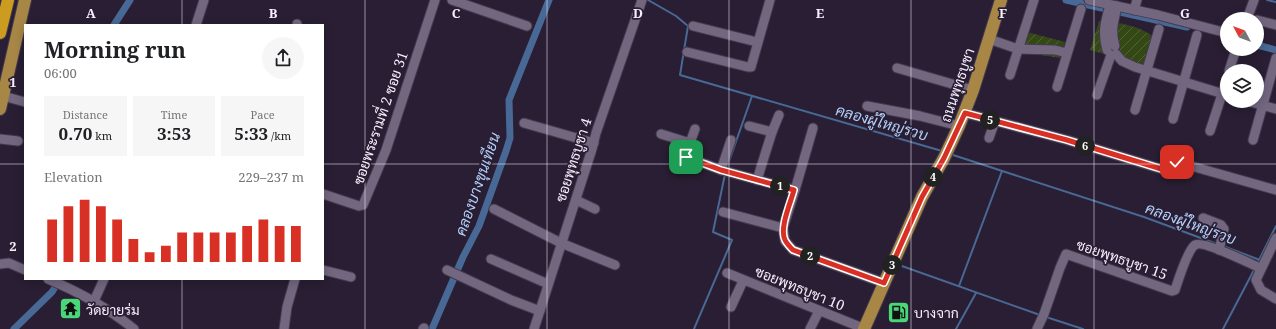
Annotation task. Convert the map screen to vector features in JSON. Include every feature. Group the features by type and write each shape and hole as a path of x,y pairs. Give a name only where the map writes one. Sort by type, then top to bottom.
{"highway":[{"path":"0,12 3,0"},
{"path":"0,33 8,0"}],"main road":[{"path":"0,109 25,0"},
{"name":"ถนนพุทธบูชา","path":"864,329 922,197 947,153 965,113 1001,0"}],"street":[{"path":"196,24 204,0"},
{"name":"ซอยพระรามที่ 2 ซอย 31","path":"324,194 359,206 363,205 386,150 435,0"},
{"path":"452,0 527,26"},
{"name":"ซอยพุทธบูชา 4","path":"534,329 596,133 642,0"},
{"path":"687,52 749,67 753,60 770,0"},
{"path":"1010,75 1034,0"},
{"path":"1089,0 1220,31"},
{"path":"1134,10 1137,0"},
{"path":"1252,12 1254,0"},
{"path":"1114,5 1104,31 1104,38 1112,51 1122,61 1135,67 1184,83 1220,93"},
{"path":"1057,87 1081,9"},
{"path":"1264,22 1276,25"},
{"path":"694,26 758,42"},
{"path":"1135,110 1159,29"},
{"path":"1173,120 1197,34"},
{"path":"989,39 1018,49 1055,50 1067,54"},
{"path":"1097,95 1112,51"},
{"path":"1264,102 1276,58"},
{"path":"897,68 973,90"},
{"path":"3,96 24,102"},
{"path":"868,106 920,116 959,126"},
{"path":"1210,131 1220,106"},
{"path":"1264,106 1276,109"},
{"path":"1253,140 1262,108"},
{"path":"965,113 1067,140 1168,171 1177,162 1276,190"},
{"path":"757,180 779,115"},
{"path":"989,138 995,121"},
{"path":"524,123 594,142"},
{"path":"749,126 772,132"},
{"path":"813,128 783,228 785,241 793,250 884,283"},
{"path":"695,129 686,156 687,158 721,170 794,190"},
{"path":"661,134 690,143"},
{"path":"0,139 18,141"},
{"path":"721,170 731,140"},
{"path":"576,200 595,209"},
{"path":"494,209 561,243 615,265"},
{"path":"723,212 783,228"},
{"path":"1203,218 1223,227 1224,229 1219,250"},
{"path":"1276,238 1272,255 1260,269 1256,280 1261,290 1276,299"},
{"name":"ซอยพุทธบูชา 15","path":"1036,329 1043,317 1066,254 1172,291 1174,290 1190,251 1194,245 1199,243 1219,250 1260,269"},
{"path":"491,259 548,284"},
{"path":"0,264 9,264 24,270"},
{"path":"324,270 351,277"},
{"path":"448,270 511,300 540,311"},
{"name":"ซอยพุทธบูชา 10","path":"727,274 864,329"},
{"path":"51,280 94,301 114,313 134,329"},
{"path":"94,301 104,280"},
{"path":"286,329 287,307 295,280"},
{"path":"732,307 743,281"},
{"path":"810,329 819,311"}],"green space":[{"path":"1099,21 1114,22 1135,27 1154,37 1146,66 1090,50"},
{"path":"1027,32 1065,42 1060,58 1022,52"}],"waterway":[{"path":"115,24 130,0"},
{"name":"คลองบางขุนเทียน","path":"432,329 463,257 479,226 506,151 510,138 509,100 549,0"},
{"name":"คลองผู้ใหญ่รวบ","path":"648,0 676,16 688,26 680,75 942,151"},
{"path":"1066,0 1187,27"},
{"path":"1267,0 1276,2"},
{"path":"1264,47 1276,50"},
{"path":"726,170 752,96"},
{"name":"คลองผู้ใหญ่รวบ","path":"950,154 1144,217 1217,244"},
{"path":"959,286 1002,171"},
{"path":"694,329 732,240 713,232 725,174"},
{"path":"1257,264 1276,226"},
{"name":"คลองผู้ใหญ่รวบ","path":"1223,246 1260,260"},
{"path":"899,265 1040,315"},
{"path":"1223,329 1255,268"},
{"path":"14,329 52,292 59,280"},
{"path":"956,329 976,293"},
{"path":"1046,317 1083,329"}],"place":[{"name":"วัดยายร่ม","path":"70,309"},
{"name":"บางจาก","path":"898,312"}],"route":[{"path":"686,157 721,170 794,190 783,228 785,241 790,247 793,250 824,262 884,283 922,197 944,158 965,113 1067,140 1168,171 1170,171 1177,162"}]}
